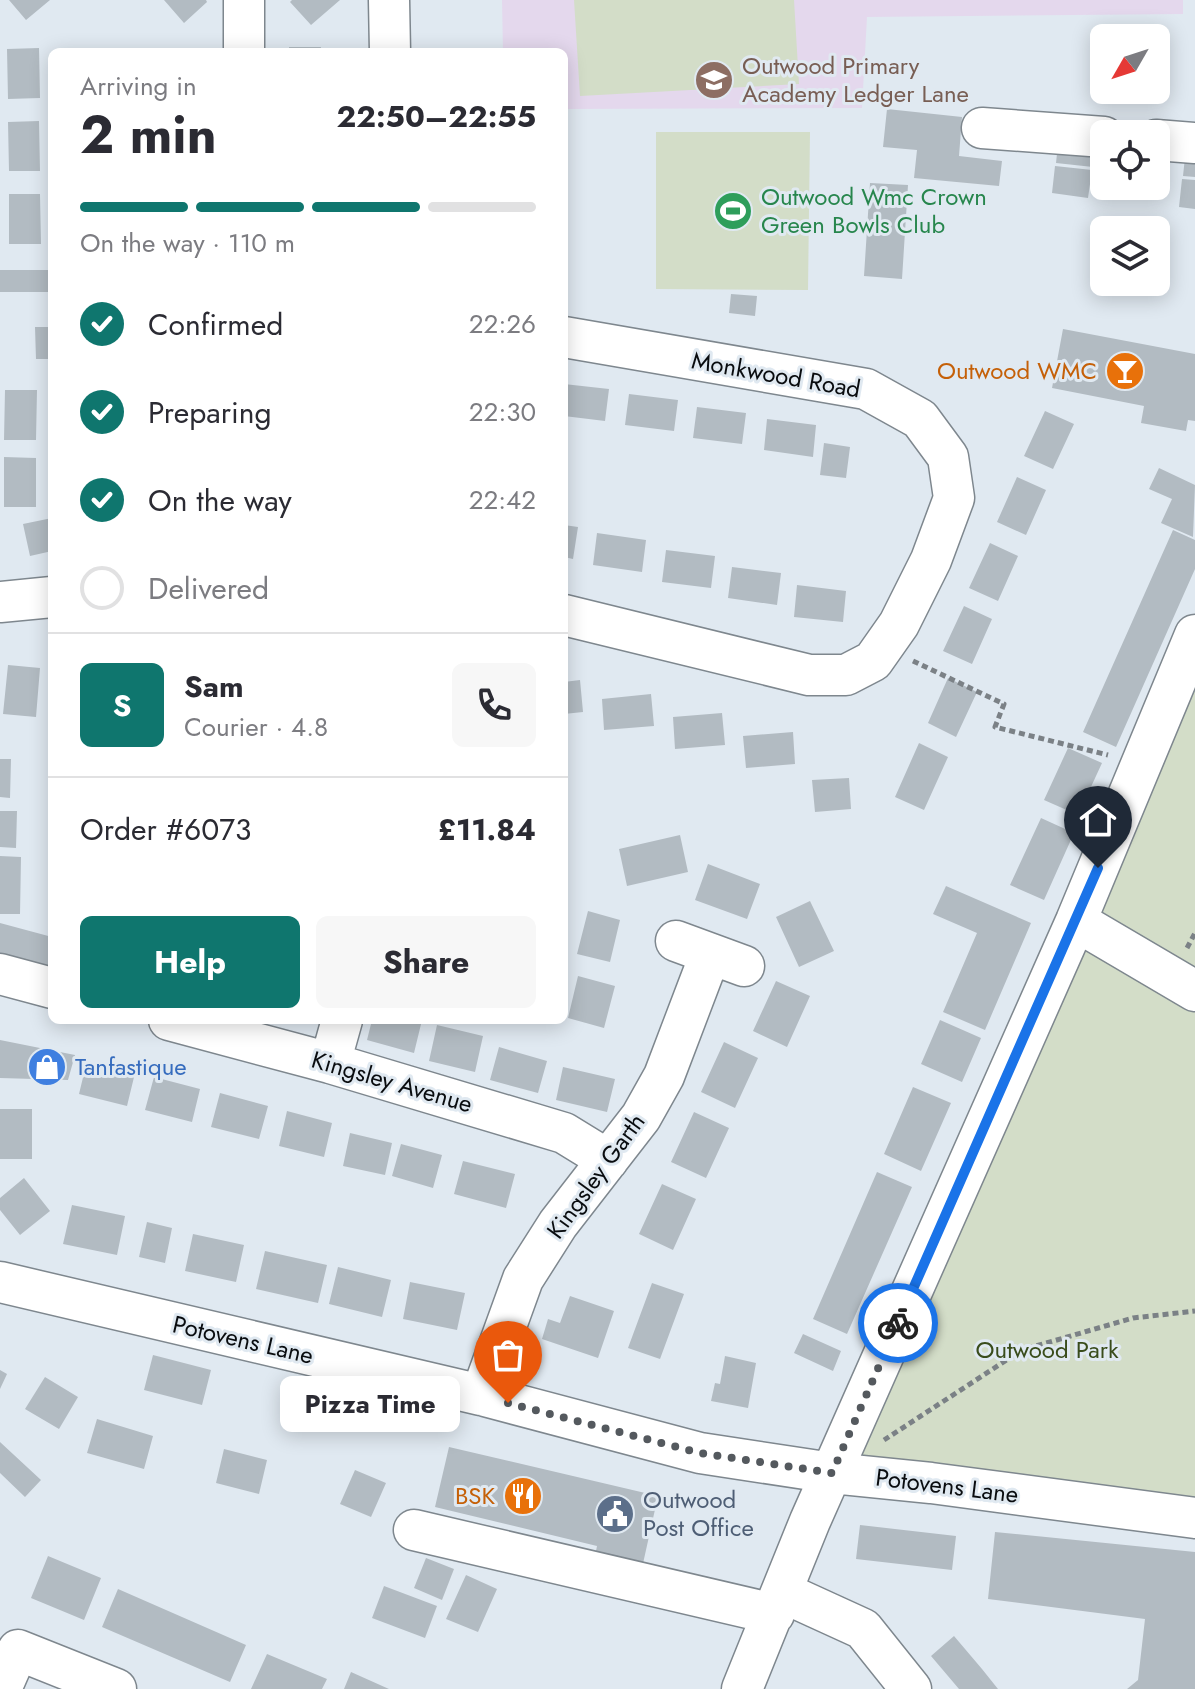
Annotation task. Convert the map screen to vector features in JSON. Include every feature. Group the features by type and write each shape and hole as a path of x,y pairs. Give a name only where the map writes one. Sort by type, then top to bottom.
{"street":[{"path":"244,0 244,48"},
{"path":"389,0 390,48"},
{"path":"982,128 1090,136"},
{"path":"1170,141 1195,143"},
{"name":"Monkwood Road","path":"568,338 866,389 920,419 948,457 954,498 931,560 899,624 873,661 846,675 809,675 568,616"},
{"path":"0,602 48,597"},
{"path":"742,1689 832,1473 1076,921 1195,635"},
{"path":"1076,921 1195,991"},
{"name":"Kingsley Garth","path":"481,1395 523,1279 558,1224 641,1117 664,1076 710,954"},
{"path":"0,974 48,987"},
{"name":"Kingsley Avenue","path":"184,1024 330,1063 564,1133 608,1160"},
{"path":"330,1063 341,1024"},
{"name":"Potovens Lane","path":"0,1282 481,1395 700,1453 832,1473 1195,1518"},
{"path":"414,1530 778,1603 863,1629 911,1689"},
{"path":"1,1689 18,1650 116,1689"}],"path":[{"path":"883,646 1004,704 995,727 1142,763"},
{"path":"882,1440 1022,1350 1133,1318 1195,1311"}],"shaded area":[{"name":"Outwood Primary Academy Ledger Lane","path":"502,0 1183,0 1183,14 867,17 862,108 568,109 568,48 503,48"}],"green space":[{"path":"574,0 794,0 799,84 580,96"},
{"name":"Outwood Wmc Crown Green Bowls Club","path":"656,132 810,132 808,290 656,289"},
{"name":"Outwood Park","path":"1195,635 1195,1518 832,1473"}],"building":[{"path":"9,0 50,0 26,20"},
{"path":"164,0 206,0 207,2 184,23"},
{"path":"340,0 311,25 290,2"},
{"path":"39,48 40,98 8,99 7,49"},
{"path":"887,109 962,117 959,156 1002,161 999,186 914,178 917,150 883,147"},
{"path":"39,121 40,171 9,171 8,122"},
{"path":"1059,135 1090,138 1090,167 1056,163"},
{"path":"1186,148 1195,149 1195,177 1183,176"},
{"path":"1055,166 1090,170 1088,198 1052,193"},
{"path":"1182,179 1195,180 1195,209 1179,207"},
{"path":"870,183 908,185 902,279 864,276"},
{"path":"9,194 40,194 41,244 9,244"},
{"path":"0,270 48,270 48,292 0,292"},
{"path":"731,294 757,296 755,316 729,313"},
{"path":"35,327 48,327 48,359 36,359"},
{"name":"Outwood WMC","path":"1063,329 1195,354 1195,421 1188,420 1186,431 1141,423 1144,406 1052,388"},
{"path":"568,384 609,389 605,421 568,416"},
{"path":"5,390 37,390 36,440 4,440"},
{"path":"629,394 678,400 674,431 625,425"},
{"path":"697,407 746,413 742,444 693,438"},
{"path":"1045,411 1074,424 1053,469 1024,456"},
{"path":"767,419 816,425 813,457 764,450"},
{"path":"824,443 850,447 846,478 820,475"},
{"path":"4,457 36,458 36,507 4,507"},
{"path":"1159,468 1195,485 1193,537 1161,523 1172,499 1149,489"},
{"path":"1017,477 1046,490 1026,535 997,522"},
{"path":"48,519 48,552 30,556 23,524"},
{"path":"568,526 578,527 573,559 568,558"},
{"path":"1173,530 1195,540 1195,569 1116,747 1083,732"},
{"path":"597,533 646,540 642,572 593,565"},
{"path":"990,543 1018,556 998,601 969,588"},
{"path":"666,550 715,556 711,588 662,582"},
{"path":"732,567 781,573 777,605 728,598"},
{"path":"797,585 846,591 843,622 794,617"},
{"path":"964,606 992,619 972,664 943,651"},
{"path":"8,665 40,668 36,717 3,714"},
{"path":"948,678 977,692 956,737 928,723"},
{"path":"580,680 583,712 568,714 568,682"},
{"path":"651,694 654,726 604,730 602,699"},
{"path":"722,713 725,745 675,749 673,717"},
{"path":"793,732 795,764 746,768 743,736"},
{"path":"919,743 948,757 924,810 895,797"},
{"path":"1068,748 1102,763 1078,815 1044,800"},
{"path":"0,759 11,759 10,798 0,797"},
{"path":"849,778 851,809 815,812 812,780"},
{"path":"0,811 17,811 16,848 0,847"},
{"path":"1041,818 1074,833 1044,900 1010,885"},
{"path":"680,835 688,872 627,886 619,849"},
{"path":"0,856 21,857 20,914 0,914"},
{"path":"708,864 760,884 747,919 695,900"},
{"path":"946,886 1031,923 985,1030 943,1012 977,933 933,914"},
{"path":"810,901 834,951 799,967 776,917"},
{"path":"588,911 620,920 610,962 577,954"},
{"path":"0,923 48,936 48,969 0,956"},
{"path":"578,976 615,986 604,1028 568,1018"},
{"path":"776,981 810,996 787,1047 753,1031"},
{"path":"940,1020 981,1038 962,1082 921,1064"},
{"path":"371,1024 421,1024 414,1053 367,1040"},
{"path":"437,1025 483,1036 475,1072 429,1061"},
{"name":"Tanfastique","path":"0,1040 75,1055 68,1080 0,1078"},
{"path":"724,1042 758,1058 735,1108 701,1092"},
{"path":"499,1047 547,1061 538,1093 490,1080"},
{"path":"87,1061 135,1073 127,1106 79,1094"},
{"path":"563,1067 615,1079 607,1112 556,1100"},
{"path":"154,1077 200,1089 192,1122 145,1110"},
{"path":"913,1087 951,1103 921,1171 884,1154"},
{"path":"220,1093 268,1106 259,1139 211,1127"},
{"path":"0,1109 32,1109 32,1159 0,1159"},
{"path":"287,1111 332,1123 324,1157 279,1146"},
{"path":"694,1112 729,1128 706,1178 671,1162"},
{"path":"350,1133 392,1143 385,1175 343,1166"},
{"path":"401,1144 442,1155 433,1188 392,1176"},
{"path":"463,1161 515,1174 506,1208 454,1194"},
{"path":"877,1172 912,1187 847,1334 813,1319"},
{"path":"24,1178 50,1211 20,1235 0,1210 0,1198"},
{"path":"662,1184 696,1199 673,1250 639,1234"},
{"path":"72,1205 125,1216 117,1255 63,1244"},
{"path":"147,1222 172,1228 165,1263 139,1257"},
{"path":"193,1234 244,1245 236,1282 185,1271"},
{"path":"265,1251 327,1265 318,1303 256,1289"},
{"path":"338,1267 391,1280 382,1317 329,1304"},
{"path":"410,1282 465,1293 457,1330 403,1319"},
{"path":"652,1283 684,1294 660,1359 628,1348"},
{"path":"570,1296 614,1311 598,1358 542,1339 548,1319 560,1323"},
{"path":"803,1334 841,1351 833,1371 794,1353"},
{"path":"153,1355 211,1370 202,1405 144,1390"},
{"path":"725,1356 756,1363 748,1408 711,1401 715,1383 720,1384"},
{"path":"0,1370 7,1374 0,1389"},
{"path":"45,1377 78,1397 59,1429 25,1409"},
{"path":"97,1419 153,1436 144,1469 87,1453"},
{"path":"0,1442 41,1480 25,1497 0,1473"},
{"path":"449,1447 658,1496 642,1568 595,1556 597,1546 435,1507"},
{"path":"224,1449 267,1460 259,1494 216,1483"},
{"path":"355,1470 386,1483 371,1517 340,1504"},
{"path":"860,1525 956,1536 952,1570 856,1559"},
{"path":"995,1532 1195,1552 1195,1689 1127,1689 1138,1680 1145,1619 988,1599"},
{"path":"48,1556 101,1578 84,1620 31,1598"},
{"path":"426,1558 454,1569 442,1600 414,1588"},
{"path":"466,1575 497,1589 478,1632 446,1619"},
{"path":"384,1586 437,1606 425,1638 372,1618"},
{"path":"118,1589 246,1645 230,1682 102,1627"},
{"path":"954,1636 998,1689 959,1689 931,1656"},
{"path":"267,1654 327,1679 322,1689 251,1689"},
{"path":"351,1672 389,1689 344,1689"}],"way so far":[{"path":"508,1403 700,1453 832,1473 898,1323"}],"place":[{"name":"Outwood Primary Academy Ledger Lane","path":"714,80"},
{"name":"Outwood Wmc Crown Green Bowls Club","path":"733,211"},
{"name":"Outwood WMC","path":"1125,371"},
{"name":"Tanfastique","path":"47,1067"},
{"name":"Pizza Time","path":"508,1403"},
{"name":"BSK","path":"523,1496"},
{"name":"Outwood Post Office","path":"615,1514"}],"route":[{"path":"898,1323 1098,868"}]}
